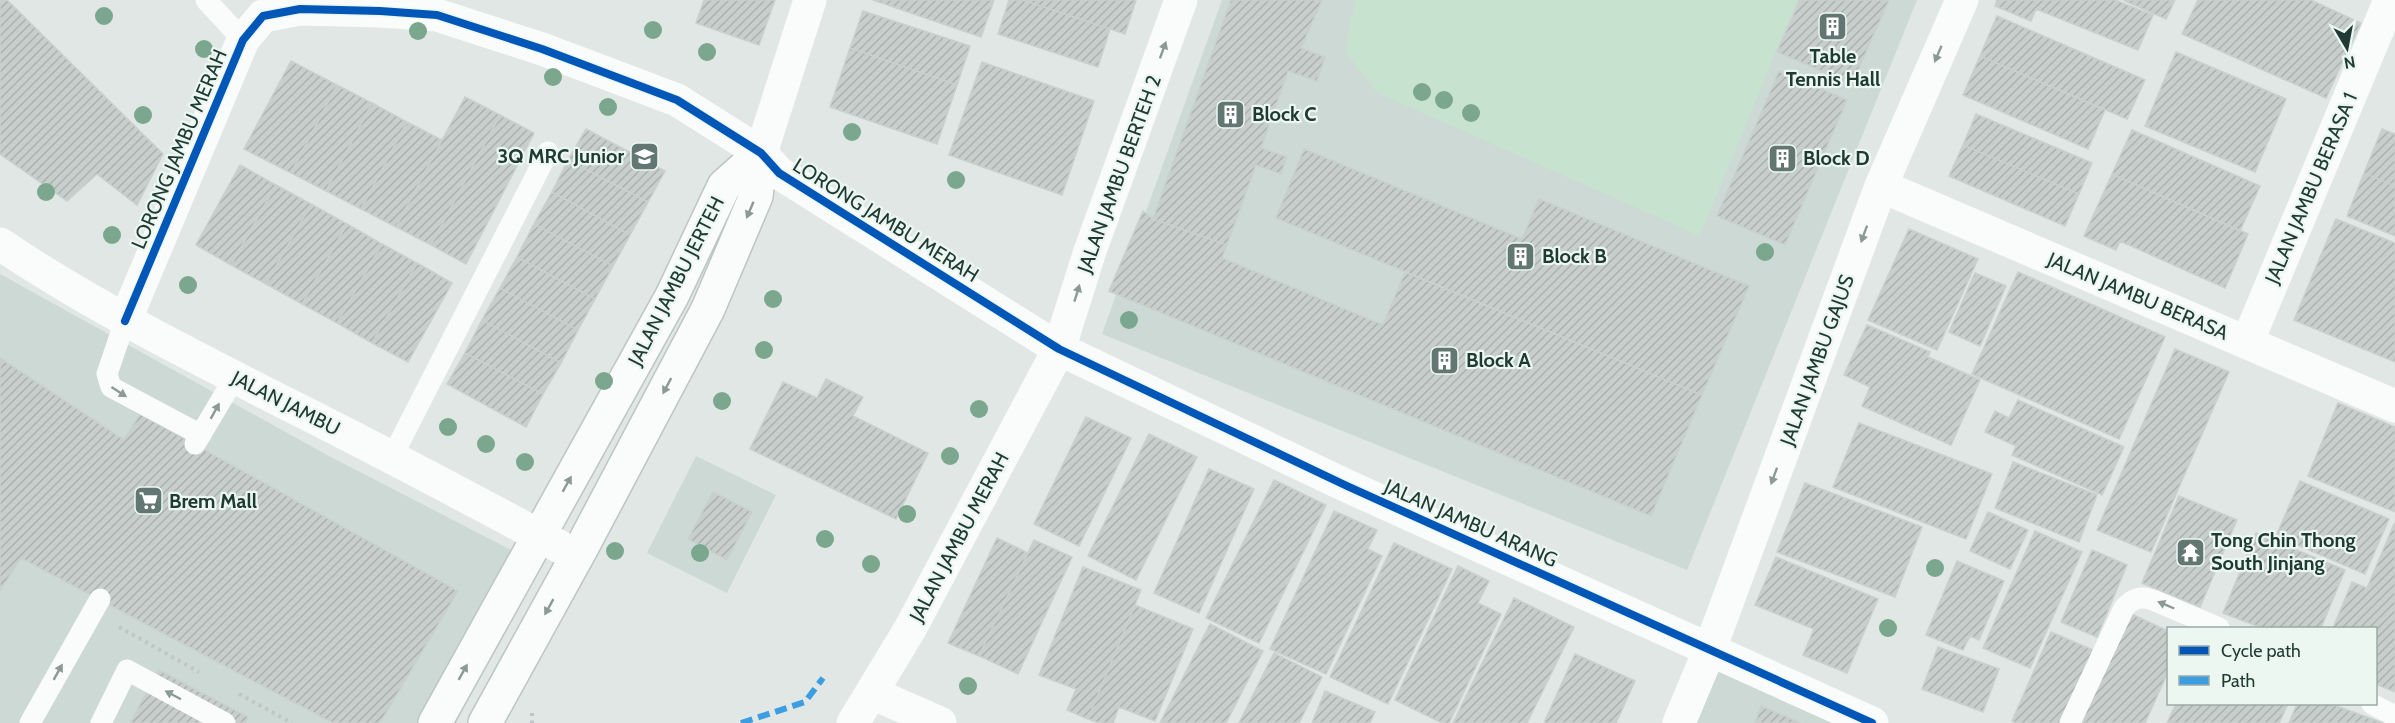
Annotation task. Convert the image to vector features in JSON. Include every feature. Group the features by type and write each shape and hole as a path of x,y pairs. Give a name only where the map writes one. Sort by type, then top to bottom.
{"street":[{"path":"761,153 810,0"},
{"name":"JALAN JAMBU BERTEH 2","path":"1059,349 1090,250 1181,0"},
{"name":"JALAN JAMBU GAJUS","path":"1679,723 1710,650 1881,186 1962,0"},
{"name":"JALAN JAMBU BERASA 1","path":"2247,343 2390,0"},
{"name":"LORONG JAMBU MERAH","path":"125,321 243,40 263,16 300,9 380,11 439,8 677,100 761,153 779,173 1059,349"},
{"name":"JALAN JAMBU JERTEH","path":"435,723 672,296 724,186 761,153"},
{"name":"JALAN JAMBU JERTEH","path":"492,716 708,309 756,196 761,153"},
{"name":"JALAN JAMBU BERASA","path":"1881,186 2395,406"},
{"name":"JALAN JAMBU","path":"0,244 57,282 125,321 392,457 578,556"},
{"name":"JALAN JAMBU ARANG","path":"1059,349 1347,486 1872,723"},
{"name":"JALAN JAMBU MERAH","path":"853,723 910,629 1059,349"},
{"path":"872,693 940,723"}],"lane":[{"path":"206,0 243,40"},
{"path":"392,457 548,152"},
{"path":"125,321 107,374 111,387 198,440 235,377"},
{"path":"2070,723 2124,608 2132,600 2143,597 2153,600 2217,627"},
{"path":"30,723 96,606"},
{"path":"101,723 127,670 225,723"},
{"path":"2374,705 2395,716"}],"path":[{"path":"96,606 202,673"},
{"path":"232,690 292,723"}],"shaded area":[{"path":"1222,0 1917,0 1687,570 1102,334"},
{"path":"0,274 327,455 517,553 420,723 0,723"},
{"path":"696,456 776,495 727,593 647,553"},
{"path":"1716,667 1840,723 1693,723"}],"green space":[{"path":"1355,0 1797,0 1700,236 1378,93 1345,52"}],"building":[{"path":"0,0 7,0 163,154 137,205 97,174 67,201 0,154"},
{"path":"704,0 775,0 759,45 696,23"},
{"path":"873,0 994,0 981,37"},
{"path":"1009,0 1023,0 1110,29 1098,67 998,34"},
{"path":"1023,0 1136,0 1125,34"},
{"name":"Block C","path":"1231,0 1322,0 1301,48 1325,57 1317,81 1288,71 1261,148 1287,157 1281,174 1256,165 1227,245 1153,219"},
{"name":"Table Tennis Hall","path":"1800,0 1889,0 1852,84 1777,52"},
{"path":"1997,0 2115,0 2153,15 2138,50 2036,9 2031,21 1995,6"},
{"path":"2123,0 2175,0 2166,19"},
{"path":"2198,0 2311,0 2361,23 2326,98 2182,34"},
{"path":"863,11 970,46 957,85 850,48"},
{"path":"1997,16 2145,80 2127,119 1980,56"},
{"path":"850,48 957,85 937,144 830,107"},
{"path":"2176,52 2286,99 2255,172 2145,126"},
{"path":"1980,56 2105,110 2088,149 1963,95"},
{"path":"291,61 337,85 291,173 244,149"},
{"path":"982,62 1094,101 1062,195 949,155"},
{"name":"Block D","path":"1779,71 1847,100 1785,245 1717,216"},
{"path":"337,85 372,103 326,191 291,173"},
{"path":"465,97 500,115 431,245 396,227"},
{"path":"372,103 407,122 361,209 326,191"},
{"path":"1976,114 2092,163 2079,194 1963,145"},
{"path":"500,115 534,133 466,264 431,245"},
{"path":"407,122 442,140 396,227 361,209"},
{"path":"586,129 665,171 648,202 568,160"},
{"path":"2382,129 2395,134 2395,186 2364,173"},
{"path":"2132,130 2260,186 2240,231 2112,174"},
{"path":"1963,145 2079,194 2065,226 1949,176"},
{"name":"Block B","path":"1304,149 1522,239 1539,199 1749,286 1702,395 1276,218"},
{"path":"568,160 648,202 630,235 552,192"},
{"path":"240,165 276,185 231,265 196,245"},
{"path":"2364,173 2395,186 2395,236 2347,216"},
{"path":"2112,174 2248,234 2225,288 2120,241 2116,250 2084,236"},
{"path":"276,185 311,204 266,284 231,265"},
{"path":"552,192 630,235 613,266 534,224"},
{"path":"311,204 347,224 302,304 266,284"},
{"name":"Block A","path":"1143,211 1153,219 1227,245 1222,258 1383,325 1405,272 1702,395 1651,516 1109,291"},
{"path":"2336,219 2395,243 2395,362 2294,320"},
{"path":"347,224 382,244 337,323 302,304"},
{"path":"534,224 613,266 595,299 517,257"},
{"path":"1909,229 1978,259 1937,350 1868,320"},
{"path":"382,244 417,263 372,343 337,323"},
{"path":"517,257 595,299 578,330 500,288"},
{"path":"417,263 452,283 408,362 372,343"},
{"path":"2018,272 2165,337 2119,439 1972,374"},
{"path":"1975,273 2006,286 1980,346 1949,332"},
{"path":"500,288 578,330 561,363 482,320"},
{"path":"482,320 561,363 543,394 465,353"},
{"path":"1867,325 1930,352 1928,357 1980,380 1951,445 1862,406 1870,387 1844,375"},
{"path":"2175,349 2229,372 2151,552 2097,530"},
{"path":"465,353 543,394 526,427 447,384"},
{"name":"Brem Mall","path":"0,358 124,440 140,414 458,591 380,723 333,723 21,558 0,591"},
{"path":"826,379 863,397 853,416 928,453 896,519 750,449 783,382 817,398"},
{"path":"2018,400 2124,447 2102,495 2012,455 2016,446 1985,432 1995,411 2009,418"},
{"path":"2338,403 2395,427 2395,512 2308,476"},
{"path":"1086,417 1131,438 1079,546 1034,524"},
{"path":"1859,423 1992,474 1966,539 1833,487"},
{"path":"1149,434 1197,457 1136,580 1088,556"},
{"path":"2013,462 2097,495 2079,542 1995,508"},
{"path":"1209,469 1254,489 1199,613 1154,593"},
{"path":"1274,480 1326,505 1259,643 1206,618"},
{"path":"2300,481 2389,519 2365,574 2276,536"},
{"path":"1805,483 1922,527 1895,597 1777,552"},
{"path":"713,492 752,512 727,560 688,539"},
{"name":"Tong Chin Thong South Jinjang","path":"2179,496 2237,520 2200,607 2142,583"},
{"path":"1334,511 1377,530 1368,549 1382,556 1326,674 1270,649"},
{"path":"1988,512 2028,530 2010,569 1970,551"},
{"path":"2395,524 2395,692 2377,684 2377,627 2333,627 2352,582 2367,588"},
{"path":"2035,531 2082,552 2030,668 1983,648"},
{"path":"2256,533 2345,570 2321,627 2259,627 2223,613"},
{"path":"997,538 1028,553 979,656 948,643"},
{"path":"1034,540 1072,557 1018,674 979,656"},
{"path":"1394,543 1452,569 1388,704 1330,677"},
{"path":"2092,550 2127,565 2097,637 2061,622"},
{"path":"1776,557 1878,599 1847,673 1803,655 1814,629 1755,605"},
{"path":"1957,561 2004,581 1979,640 1970,636 1963,650 1926,635"},
{"path":"1458,566 1489,581 1478,603 1501,614 1449,723 1442,723 1395,700"},
{"path":"1083,567 1141,590 1088,719 1067,710 1076,689 1039,675"},
{"path":"1514,598 1574,627 1527,723 1453,723"},
{"path":"1135,605 1193,629 1155,721 1119,707 1113,723 1099,723 1088,719"},
{"path":"2127,612 2167,631 2167,674 2145,723 2076,723"},
{"path":"1210,624 1263,651 1226,723 1160,723"},
{"path":"2051,632 2093,650 2062,723 2016,723 2012,721"},
{"path":"1938,647 1999,669 1983,712 1922,689"},
{"path":"1274,653 1322,677 1299,723 1239,723"},
{"path":"1575,654 1635,681 1616,723 1544,723"},
{"path":"159,670 248,717 245,723 130,723"},
{"path":"1325,691 1375,712 1370,723 1312,723"},
{"path":"2176,705 2288,705 2279,723 2167,723"},
{"path":"2297,705 2334,705 2383,723 2289,723"},
{"path":"1761,706 1801,723 1755,723"}],"marked path":[{"path":"741,723 805,702 823,678"}],"cycle path":[{"path":"125,321 243,40 263,16 300,9 437,15 542,49 677,100 761,153 779,173 1059,349 1347,486 1872,723"}],"place":[{"name":"Table Tennis Hall","path":"1833,26"},
{"name":"Block C","path":"1231,114"},
{"name":"3Q MRC Junior","path":"645,156"},
{"name":"Block D","path":"1782,158"},
{"name":"Block B","path":"1521,256"},
{"name":"Block A","path":"1445,360"},
{"name":"Brem Mall","path":"148,501"},
{"name":"Tong Chin Thong South Jinjang","path":"2190,552"}]}
